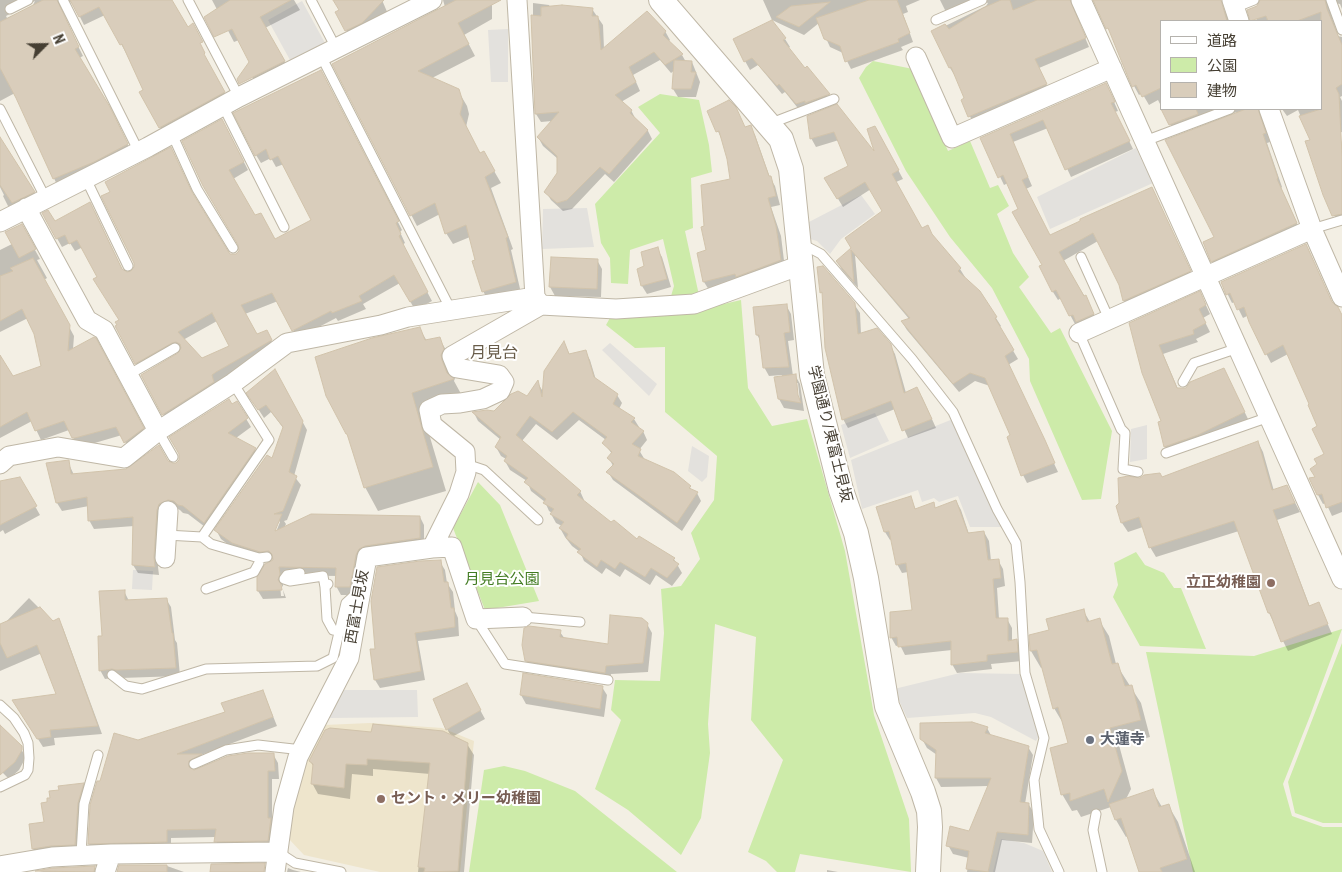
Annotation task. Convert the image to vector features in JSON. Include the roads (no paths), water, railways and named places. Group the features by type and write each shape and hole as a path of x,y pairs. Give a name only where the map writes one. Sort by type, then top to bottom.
{"street":[{"path":"0,222 139,152 231,101 432,0"},
{"path":"517,0 538,301"},
{"name":"学園通り/東富士見坂","path":"661,0 781,139 791,169 812,375 841,490 856,533 866,578 887,706 929,811 928,872"},
{"path":"1081,0 1342,579"},
{"path":"916,57 952,138 1112,68"},
{"path":"1270,110 1312,229 1342,297"},
{"path":"26,208 87,320 104,330 158,431"},
{"path":"1078,333 1312,229"},
{"path":"0,464 10,456 58,447 124,458 158,431 233,383 287,343 452,310 538,301 616,309 694,304 800,254"},
{"path":"523,618 476,619 452,547 432,548 459,494 466,472 466,464 465,452 432,425 429,410 442,404 460,404 483,399 500,391 504,382 498,374 457,368 452,356 538,301"},
{"path":"165,558 168,511"},
{"name":"西富士見坂","path":"275,872 284,806 298,757 349,658 367,557 432,548"},
{"path":"0,866 81,854 278,852"},
{"path":"105,872 111,854"}],"lane":[{"path":"10,9 28,0"},
{"path":"63,0 139,152"},
{"path":"188,0 284,227"},
{"path":"311,0 328,52 452,310"},
{"path":"936,20 982,0"},
{"path":"1235,10 1254,0"},
{"path":"1331,0 1342,30"},
{"path":"769,124 834,99"},
{"path":"0,109 46,199"},
{"path":"1145,141 1227,110"},
{"path":"172,134 197,189 233,248"},
{"path":"86,179 128,266"},
{"path":"1312,229 1342,220"},
{"path":"800,254 822,254 912,360 953,412 997,509 1016,544 1025,673 1044,738 1034,780 1039,829 1058,872"},
{"path":"1081,257 1109,319"},
{"path":"1078,333 1121,429 1125,433 1123,469 1138,472"},
{"path":"128,375 175,348"},
{"path":"1184,382 1194,364 1238,348"},
{"path":"202,537 269,440 233,383"},
{"path":"1166,454 1269,417"},
{"path":"158,431 173,457"},
{"path":"466,464 484,470 538,520"},
{"path":"166,535 202,537 211,544 263,557 254,572 206,589"},
{"path":"300,573 287,575 284,579 290,581 323,576 327,585 327,619 333,630 340,631"},
{"path":"112,675 126,686 142,689 206,669 317,666 333,658 346,602 362,589"},
{"path":"523,618 580,622"},
{"path":"476,619 505,664 608,680"},
{"path":"0,704 14,718 24,733 28,743 32,769 25,775 0,786"},
{"path":"194,764 226,750 258,745 302,750"},
{"path":"81,854 84,804 98,755"},
{"path":"1096,814 1094,830 1102,872"},
{"path":"278,852 295,863 341,872"}],"place":[{"name":"立正幼稚園","path":"1271,583"},
{"name":"大蓮寺","path":"1090,740"},
{"name":"セント・メリー幼稚園","path":"381,799"}],"district":[{"name":"月見台","path":"494,354"}],"park label":[{"name":"月見台公園","path":"502,580"}]}
